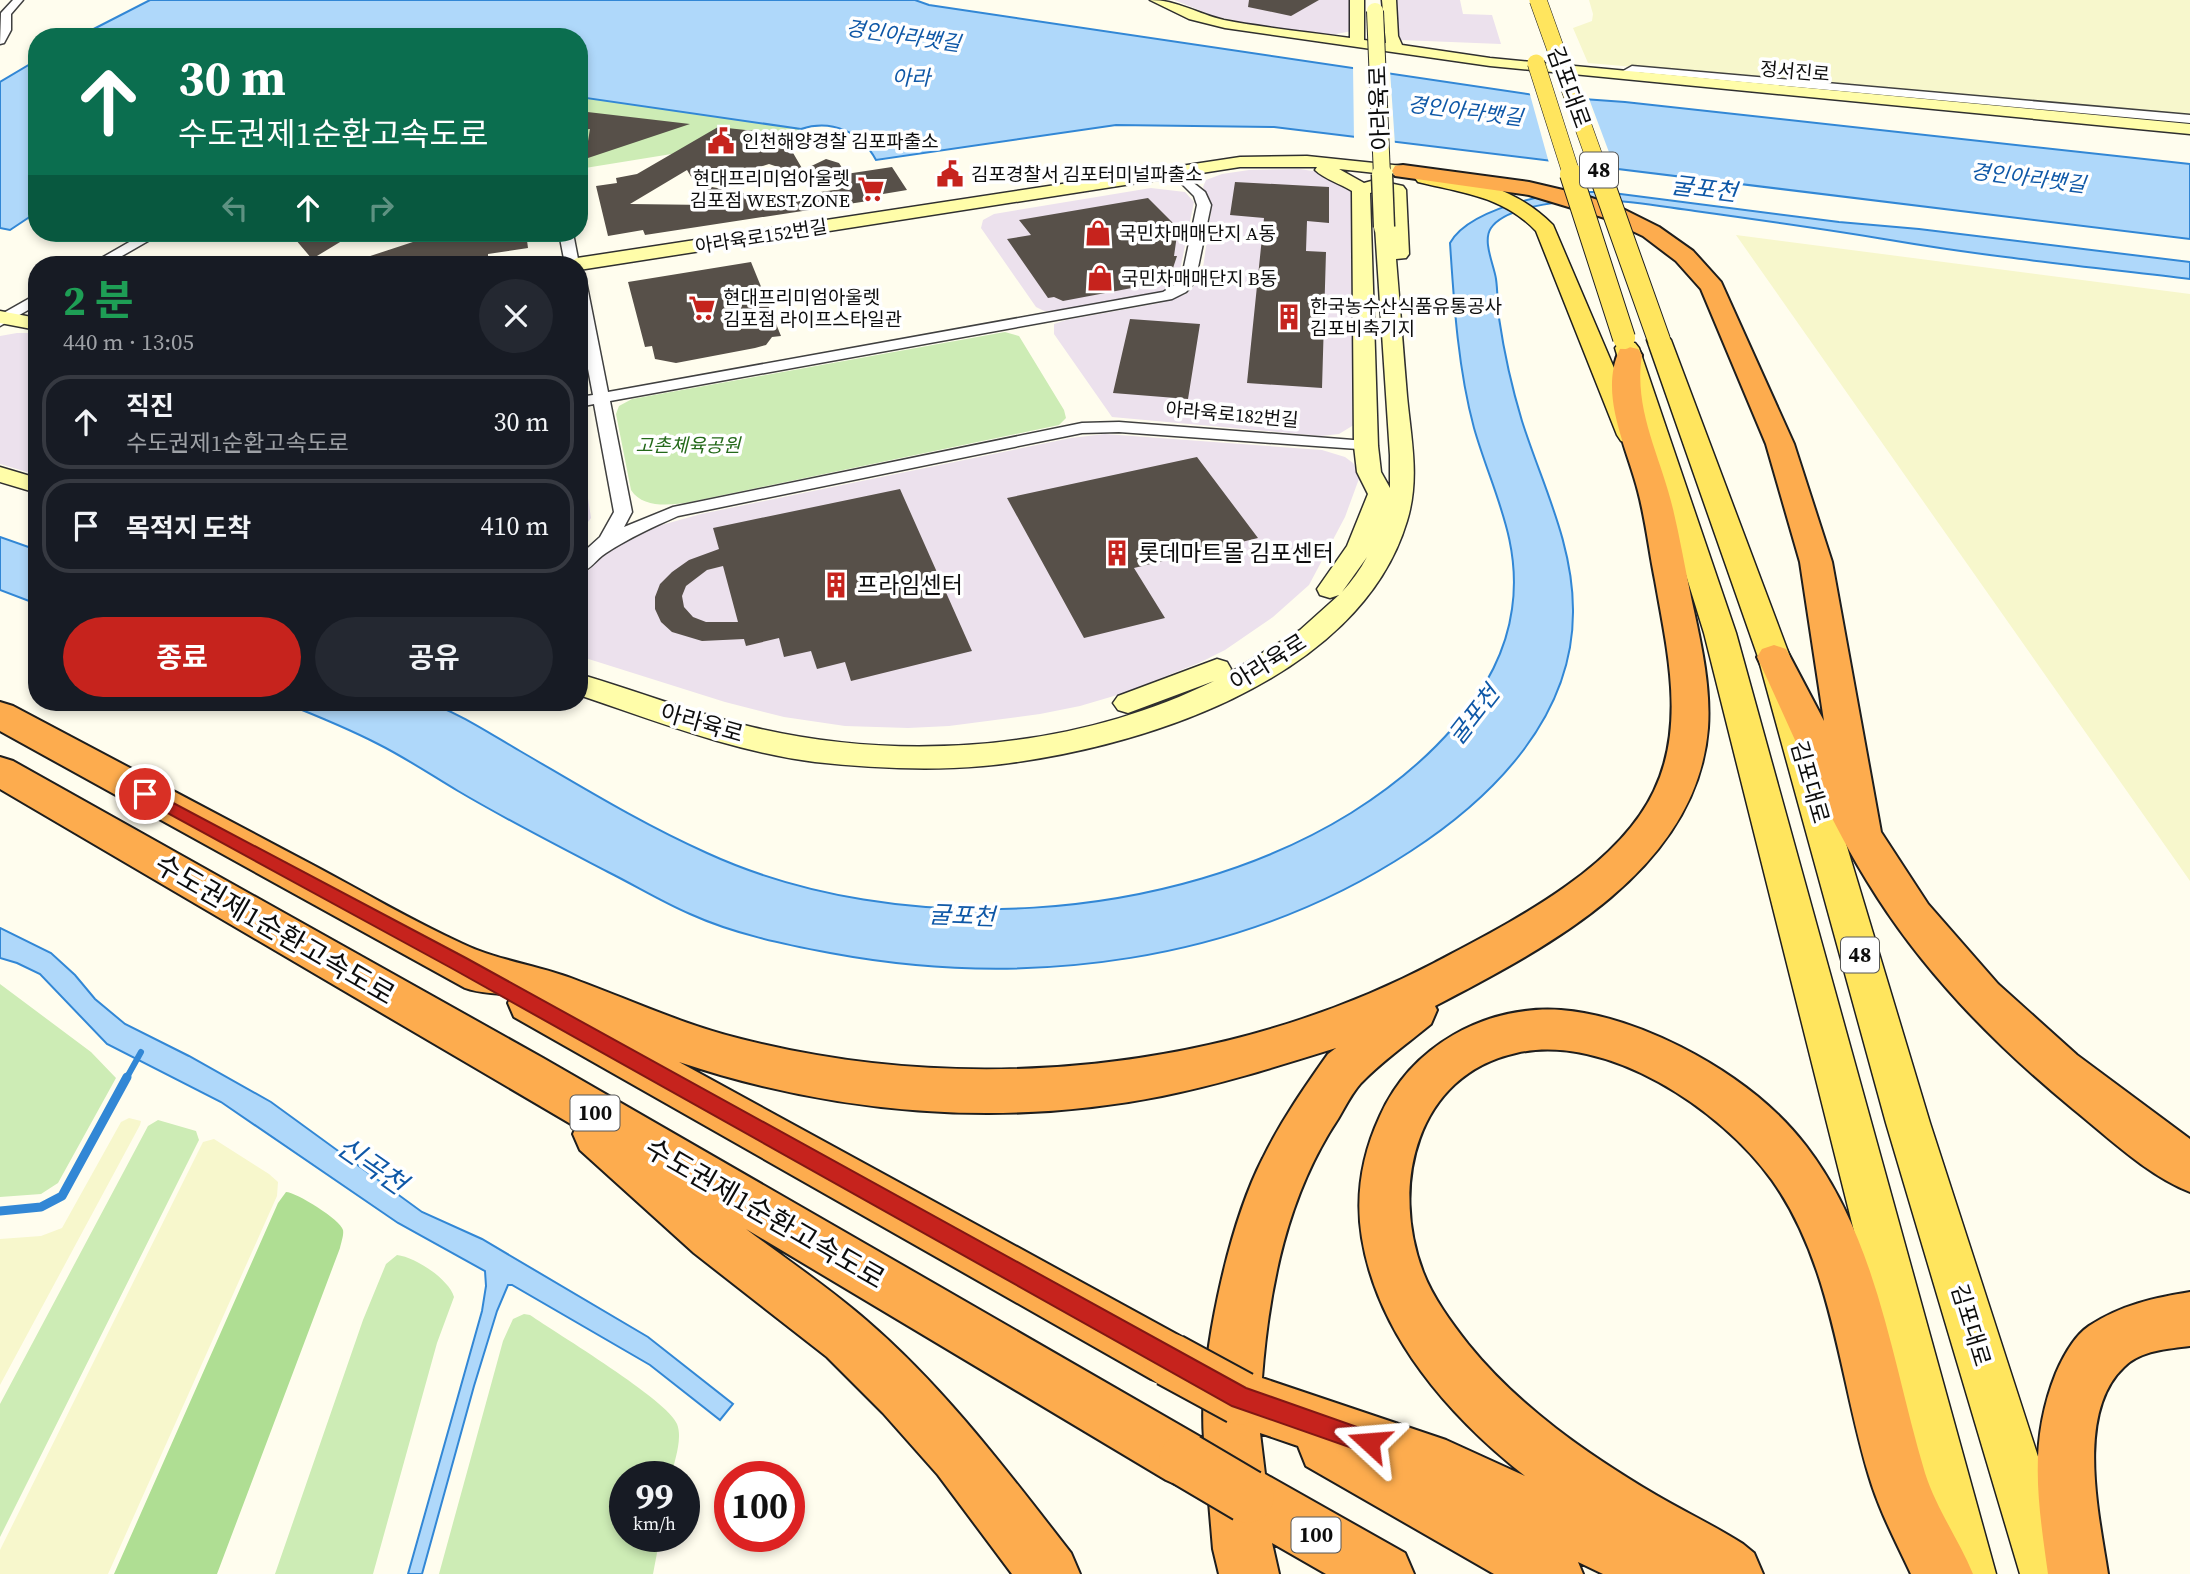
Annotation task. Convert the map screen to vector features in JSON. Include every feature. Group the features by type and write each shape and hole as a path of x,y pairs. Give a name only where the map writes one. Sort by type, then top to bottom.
{"highway":[{"path":"1404,173 1534,190 1577,201 1635,224 1671,245 1704,275 1723,309 1780,444 1816,562 1861,832"},
{"path":"460,963 568,996 660,1035 799,1074 885,1086 972,1090 1065,1088 1160,1076 1252,1055 1364,1018 1472,965 1551,917 1608,877 1630,856 1660,814 1681,773 1691,716 1686,656 1654,492 1630,410 1624,378 1637,344"},
{"path":"1774,657 1861,832 1881,869 1908,909 1984,1002 2033,1049 2084,1091 2190,1167"},
{"path":"0,715 460,963 1553,1574"},
{"name":"수도권제1순환고속도로","path":"0,771 527,1073 1384,1574"},
{"path":"1249,1574 1243,1549 1231,1421 1242,1316 1255,1251 1279,1177 1306,1125 1344,1069 1472,965"},
{"path":"1707,1570 1523,1440 1459,1376 1420,1320 1397,1273 1383,1217 1386,1166 1394,1131 1418,1091 1442,1066 1478,1044 1509,1034 1547,1030 1596,1036 1632,1045 1677,1067 1718,1092 1754,1124 1788,1161 1821,1212 1844,1279 1902,1490 1943,1574"},
{"path":"527,1073 712,1235 846,1338 903,1393 958,1455 1050,1574"},
{"path":"2078,1574 2072,1533 2065,1434 2072,1397 2085,1370 2102,1349 2127,1332 2155,1323 2190,1319"},
{"path":"1240,1398 1446,1469 1707,1570"}],"main road":[{"name":"김포대로","path":"1538,0 1720,633 1968,1574"},
{"name":"김포대로","path":"1528,39 1637,344 1774,657 1908,1123 2048,1574"},
{"path":"1404,173 1458,184 1504,198 1540,222 1560,259 1679,557 1720,633"}],"street":[{"path":"0,41 6,30 6,13 18,0"},
{"path":"1157,0 1194,16 1225,24 1358,39"},
{"path":"1163,0 1216,20 1358,39"},
{"path":"1389,0 1394,43"},
{"path":"1358,39 1367,4"},
{"name":"아라육로","path":"588,687 735,733 810,749 863,755 985,754 1077,739 1148,720 1209,697 1262,669 1311,635 1347,601 1382,554 1390,494 1381,432 1377,227 1367,4"},
{"name":"정서진로","path":"1358,39 1621,75 2190,129"},
{"path":"1621,75 1632,69 2190,119"},
{"name":"아라육로152번길","path":"588,262 1240,162 1307,161 1404,173"},
{"path":"1295,165 1334,173 1361,190 1360,194 1364,258 1366,446 1370,472 1390,494 1412,479 1416,438 1400,293 1398,192 1392,187 1375,185 1364,187 1360,194"},
{"name":"아라육로152번길","path":"588,271 1244,168 1295,165 1404,173"},
{"path":"590,400 1149,300 1174,293 1188,282 1204,205 1200,195 1181,177"},
{"path":"113,256 138,242"},
{"path":"123,256 149,242"},
{"path":"588,378 607,517 599,532 588,543"},
{"path":"590,400 622,498 623,512 619,522 601,548"},
{"name":"아라육로182번길","path":"673,512 1094,426 1366,446"},
{"path":"0,474 28,483"},
{"path":"0,487 28,496"},
{"name":"아라육로","path":"588,672 741,719 822,735 918,740 988,735 1045,726 1123,705 1192,681 1237,659 1290,625 1319,601 1352,561 1373,518 1390,494"},
{"path":"622,498 641,508 673,512"},
{"path":"588,559 601,548 641,524 673,512"}],"shaded area":[{"path":"1174,0 1355,0 1352,31 1331,35 1214,16"},
{"path":"1395,0 1460,0 1463,14 1492,15 1501,44 1400,40"},
{"path":"1299,169 1327,173 1353,186 1357,423 1339,434 1321,436 1112,417 1054,334 1054,324 1160,303 1186,294 1199,281 1203,268 1212,205 1203,187 1206,180 1222,174 1249,170"},
{"path":"1151,188 1185,192 1194,202 1179,275 1172,286 1159,293 1060,311 1044,311 1036,307 981,228 983,220 994,214"},
{"path":"28,333 28,472 0,464 0,336"},
{"path":"1105,434 1322,450 1345,457 1353,463 1360,476 1345,517 1309,585 1273,617 1225,650 1201,662 1124,693 1080,706 949,726 845,726 784,717 725,702 588,659 588,568 612,549 658,526 701,514 1071,438"},
{"path":"588,498 591,518 588,522"}],"green space":[{"path":"1589,0 2190,0 2190,115 1588,63 1573,28 1592,21"},
{"path":"588,98 801,129 782,136 588,168"},
{"path":"1736,235 2190,294 2190,881"},
{"name":"고촌체육공원","path":"1005,332 1019,336 1064,410 1066,418 1059,425 683,503 650,503 636,496 631,490 616,414 619,406 632,399"},
{"path":"0,984 91,1052 116,1078 58,1183 41,1194 0,1197"},
{"path":"129,1118 141,1121 140,1125 0,1385 0,1239 41,1236 62,1228 121,1122"},
{"path":"158,1120 196,1131 199,1140 0,1537 0,1404 148,1126"},
{"path":"214,1139 278,1182 277,1196 108,1574 0,1574 0,1550 203,1142"},
{"path":"286,1192 327,1214 340,1225 343,1237 217,1574 114,1574 278,1203"},
{"path":"397,1255 413,1260 439,1276 454,1297 437,1343 373,1574 275,1574 363,1320 386,1264"},
{"path":"524,1314 530,1315 634,1384 669,1413 677,1424 679,1443 675,1461 609,1461 609,1552 657,1552 653,1574 439,1574 503,1341 513,1319"}],"water":[{"name":"아라","path":"150,0 915,0 929,5 1541,96 1625,102 2190,164 2190,239 1274,127 1116,125 876,160 870,150 854,135 834,127 813,126 801,129 588,98 588,28 96,28"},
{"path":"28,65 28,218 10,230 0,228 0,82"},
{"name":"굴포천","path":"1563,192 1605,192 2190,262 2190,279 1965,252 1626,202 1560,202 1527,208 1499,220 1491,228 1488,239 1506,357 1522,421 1562,537 1572,585 1570,649 1560,685 1544,719 1524,750 1499,779 1442,829 1411,851 1345,889 1276,919 1204,942 1131,958 1056,967 980,968 905,964 830,953 759,938 707,921 669,904 495,812 388,749 304,711 449,711 636,817 707,853 782,881 863,899 948,908 1034,908 1119,898 1202,878 1280,850 1351,813 1404,775 1430,752 1474,701 1492,672 1505,641 1512,609 1513,561 1504,517 1474,428 1464,383 1457,336 1450,243 1458,232 1470,223 1501,208"},
{"path":"0,537 28,547 28,601 0,590"},
{"path":"0,928 51,953 75,975 95,999 125,1024 271,1102 422,1212 482,1239 648,1337 733,1404 720,1420 650,1365 508,1285 497,1311 474,1386 422,1574 408,1574 482,1311 486,1286 485,1271 398,1223 221,1102 107,1044 40,974 0,958"}],"pier":[{"path":"1353,65 1390,70 1395,145 1354,140"},
{"path":"1529,91 1588,96 1616,171 1549,163"}],"building":[{"path":"1249,0 1319,0 1291,16 1248,7"},
{"path":"588,112 690,124 588,158"},
{"name":"현대프리미엄아울렛 김포점 WEST ZONE","path":"718,127 782,134 803,170 826,159 839,163 846,174 892,167 907,190 865,197 868,201 645,235 643,230 608,236 596,186 617,183 616,178 637,174","holes":["769,164 796,173 841,189 773,199 702,185","687,170 708,205 630,204"]},
{"name":"한국농수산식품유통공사 김포비축기지","path":"1235,182 1329,187 1329,223 1307,221 1306,251 1326,252 1322,388 1247,383 1264,218 1230,215"},
{"path":"1148,198 1178,228 1174,256 1177,256 1172,271 1153,284 1063,301 1054,297 1048,298 1007,239 1031,235 1019,220"},
{"path":"298,242 340,242 317,256 309,256"},
{"path":"413,242 527,242 528,248 488,256 370,256"},
{"name":"현대프리미엄아울렛 김포점 라이프스타일관","path":"751,262 781,336 772,337 766,345 755,348 676,363 655,359 652,346 645,347 628,282"},
{"path":"1130,319 1200,324 1188,399 1113,393"},
{"name":"롯데마트몰 김포센터","path":"1197,457 1258,538 1134,568 1165,618 1084,638 1007,498"},
{"name":"프라임센터","path":"900,489 972,651 851,681 845,662 817,669 811,651 784,657 779,638 746,646 744,639 702,641 672,632 661,622 655,609 655,597 660,584 689,560 719,549 713,528","holes":["723,566 738,622 706,622 693,617 684,607 682,596 686,586 707,570"]}],"waterway":[{"path":"126,1079 141,1052"},
{"path":"0,1211 41,1207 62,1196 127,1077"}],"place":[{"name":"인천해양경찰 김포파출소","path":"721,141"},
{"name":"김포경찰서 김포터미널파출소","path":"950,174"},
{"name":"현대프리미엄아울렛 김포점 WEST ZONE","path":"871,189"},
{"name":"국민차매매단지 A동","path":"1098,233"},
{"name":"국민차매매단지 B동","path":"1100,278"},
{"name":"현대프리미엄아울렛 김포점 라이프스타일관","path":"702,308"},
{"name":"한국농수산식품유통공사 김포비축기지","path":"1289,317"},
{"name":"롯데마트몰 김포센터","path":"1117,553"},
{"name":"프라임센터","path":"836,585"}],"route":[{"path":"145,794 460,963 1240,1398 1369,1442"}],"water label":[{"name":"경인아라뱃길","path":"903,36"},
{"name":"경인아라뱃길","path":"1465,111"},
{"name":"경인아라뱃길","path":"2028,178"},
{"name":"신곡천","path":"372,1165"}]}
